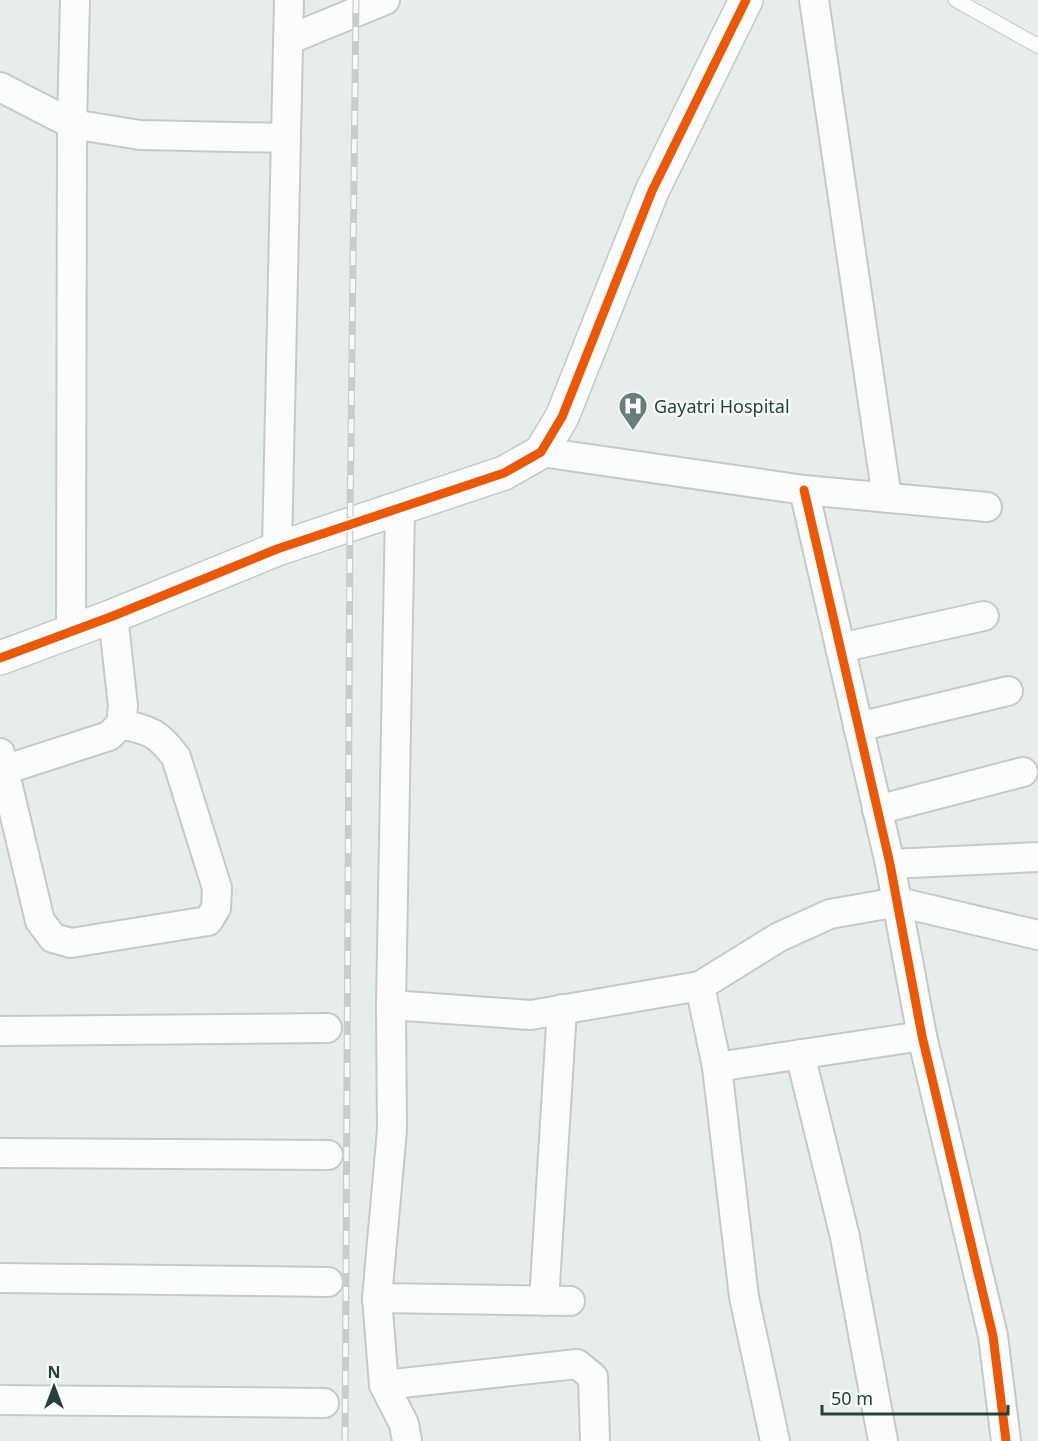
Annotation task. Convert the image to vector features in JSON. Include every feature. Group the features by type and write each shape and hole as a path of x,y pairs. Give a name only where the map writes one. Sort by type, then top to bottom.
{"street":[{"path":"70,632 72,124 75,0"},
{"path":"277,549 289,0"},
{"path":"288,40 385,0"},
{"path":"0,658 112,616 277,549 504,473 541,452 562,417 652,191 746,0"},
{"path":"814,0 887,498"},
{"path":"0,87 72,124 140,135 285,138"},
{"path":"541,452 804,490 987,507"},
{"path":"804,490 890,864 922,1036 993,1336 1006,1441"},
{"path":"400,508 392,1130 377,1298 384,1385 404,1424 407,1441"},
{"path":"112,616 123,706 121,724 109,736 2,762 40,921 53,938 70,943 208,921 216,908 217,888 176,757 164,741 150,731 121,724"},
{"path":"840,648 984,616"},
{"path":"858,727 1008,691"},
{"path":"877,810 1023,772"},
{"path":"890,864 1038,857"},
{"path":"392,1005 531,1015 700,986 779,937 830,914 898,902 1038,935"},
{"path":"700,986 717,1067 744,1297 775,1441"},
{"path":"377,1298 557,1301 562,1009"},
{"path":"0,1031 327,1028"},
{"path":"717,1067 922,1036"},
{"path":"800,1054 845,1237 883,1441"},
{"path":"0,1153 328,1155"},
{"path":"0,1278 328,1282"},
{"path":"384,1385 577,1364 593,1377 595,1441"},
{"path":"0,1400 324,1403"}],"lane":[{"path":"956,0 1038,46"}],"railway":[{"path":"345,1441 350,524 356,0"}],"cycle path":[{"path":"0,658 113,616 277,549 504,473 541,452 562,417 652,191 746,0"},
{"path":"804,490 890,864 922,1036 993,1336 1006,1441"}],"place":[{"name":"Gayatri Hospital","path":"633,432"}]}
